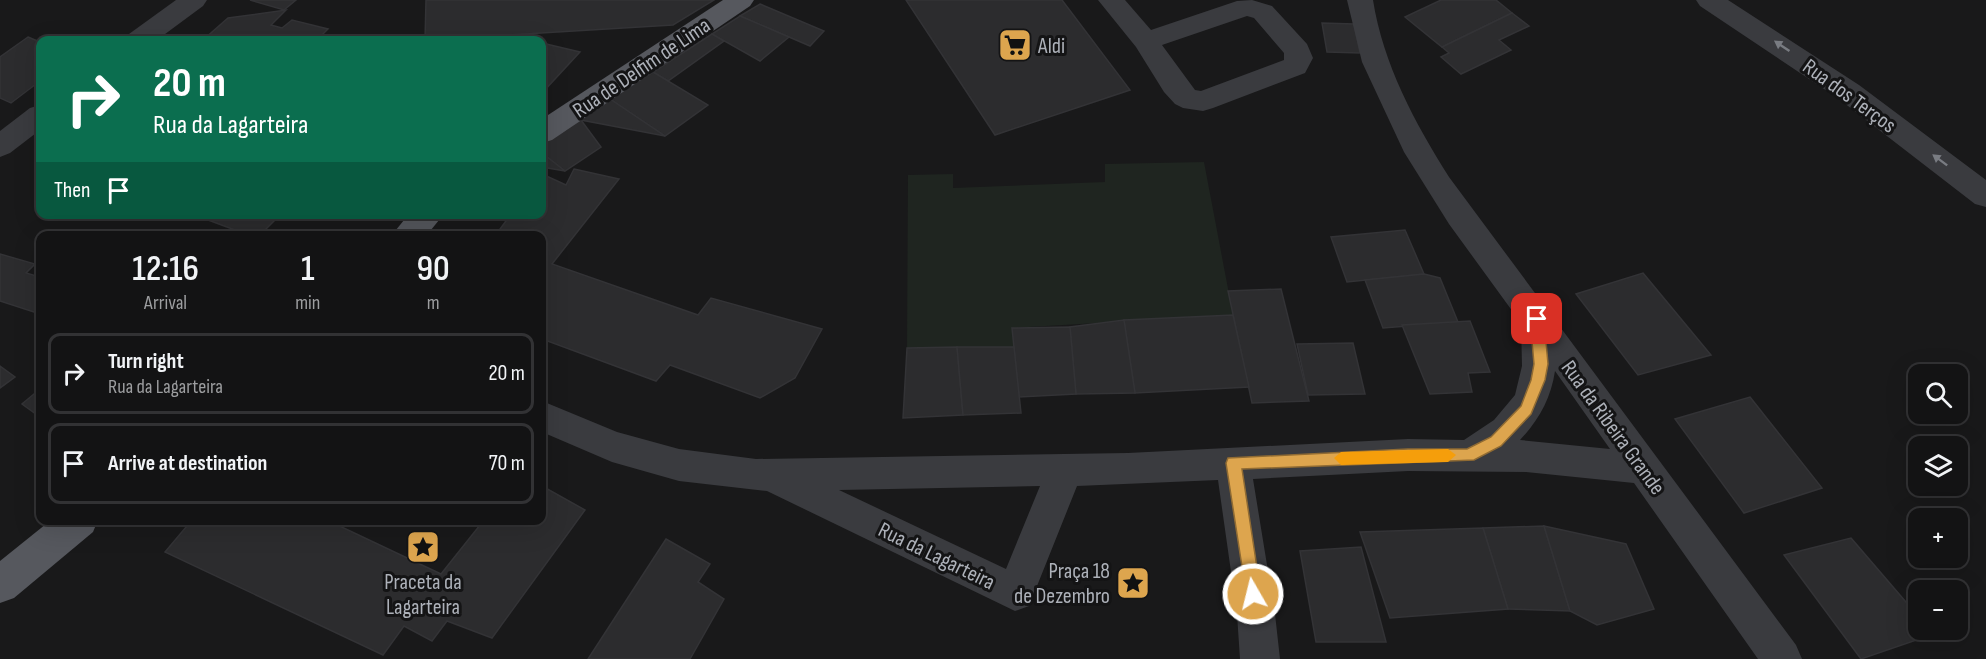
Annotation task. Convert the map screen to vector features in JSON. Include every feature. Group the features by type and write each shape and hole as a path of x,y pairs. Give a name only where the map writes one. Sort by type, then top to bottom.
{"main road":[{"name":"Rua de Delfim de Lima","path":"546,130 741,0"},
{"path":"411,231 424,219"},
{"path":"0,585 74,525"}],"street":[{"path":"144,36 194,0"},
{"path":"1111,0 1146,41 1174,85 1193,101 1203,101 1295,66 1299,58 1297,50 1263,12 1246,7 1146,41"},
{"name":"Rua da Ribeira Grande","path":"1360,0 1362,16 1378,69 1410,141 1433,180 1537,319 1782,659"},
{"name":"Rua dos Terços","path":"1710,0 1849,92 1986,196"},
{"path":"0,146 36,117"},
{"path":"0,146 36,141"},
{"name":"Rua da Lagarteira","path":"1469,456 1496,441 1526,410 1538,380 1541,364 1537,319"},
{"name":"Rua da Lagarteira","path":"546,418 612,446 679,465 771,475 1065,470 1408,455 1526,456 1644,468"},
{"path":"1233,463 1256,614 1260,659"},
{"name":"Rua da Lagarteira","path":"771,475 1016,593 1065,470"}],"shaded area":[{"path":"1204,162 1233,315 1013,328 1014,347 907,348 908,175 953,174 953,188 1105,182 1105,164"}],"building":[{"path":"250,0 296,0 284,10"},
{"path":"426,0 714,0 673,25 491,36 425,36"},
{"name":"Aldi","path":"906,0 1062,0 1130,90 995,135"},
{"path":"1441,0 1496,0 1512,13 1442,47 1405,17"},
{"path":"760,4 824,31 810,46 740,16"},
{"path":"286,10 271,25 282,28 292,20 328,29 321,36 208,36 228,18"},
{"path":"1512,13 1529,26 1499,40 1511,50 1461,74 1441,57 1449,53 1442,47"},
{"path":"740,16 789,37 760,61 712,34"},
{"path":"1322,23 1354,24 1360,53 1327,52"},
{"path":"712,34 724,41 668,81 653,72"},
{"path":"28,37 36,40 36,84 11,103 0,98 0,57"},
{"path":"546,44 580,52 546,89"},
{"path":"653,72 708,105 665,136 610,99"},
{"path":"610,99 665,136 581,120"},
{"path":"581,120 601,147 565,171 546,156 546,142"},
{"path":"546,156 565,171 546,168"},
{"path":"574,169 619,179 552,264 698,315 711,298 822,329 795,378 760,398 670,365 656,381 546,340 546,231 499,231 507,219 546,219 546,176 566,185"},
{"path":"205,219 276,219 264,231 238,231"},
{"path":"1405,230 1424,274 1347,282 1331,237"},
{"path":"0,254 35,264 26,273 36,276 36,313 0,301"},
{"path":"1643,273 1711,355 1638,375 1576,294"},
{"path":"1424,274 1440,278 1458,322 1383,328 1365,280"},
{"path":"1281,289 1309,401 1252,403 1228,291"},
{"path":"1233,315 1249,387 1135,393 1124,320"},
{"path":"1124,320 1135,393 1076,394 1070,327"},
{"path":"1470,321 1490,372 1468,373 1472,392 1430,394 1402,325"},
{"path":"1070,327 1076,394 1019,397 1012,328"},
{"path":"1353,343 1365,394 1308,395 1297,344"},
{"path":"957,347 963,415 903,418 907,348"},
{"path":"957,347 1014,347 1021,413 963,415"},
{"path":"0,366 15,377 0,388"},
{"path":"36,392 36,414 22,404"},
{"path":"1750,397 1822,488 1744,513 1675,419"},
{"path":"546,488 585,510 492,638 447,621 432,641 404,626 383,655 165,552 188,525 338,525 441,574 480,525 546,525"},
{"path":"1544,526 1570,611 1508,609 1483,528"},
{"path":"1544,526 1626,544 1654,609 1597,625 1570,611"},
{"path":"1483,528 1508,609 1390,618 1360,532"},
{"path":"1851,538 1908,604 1908,640 1916,640 1861,659 1784,555"},
{"path":"666,539 710,564 698,582 724,599 690,659 588,659"},
{"path":"1361,547 1386,642 1316,642 1300,551"}],"slow traffic":[{"path":"1341,458 1448,455"}],"place":[{"name":"Aldi","path":"1015,45"},
{"name":"Praceta da Lagarteira","path":"423,547"},
{"name":"Praça 18 de Dezembro","path":"1133,583"}],"route":[{"path":"1253,594 1233,463 1408,455 1469,456 1496,441 1517,422 1533,397 1541,364 1537,319"}]}
